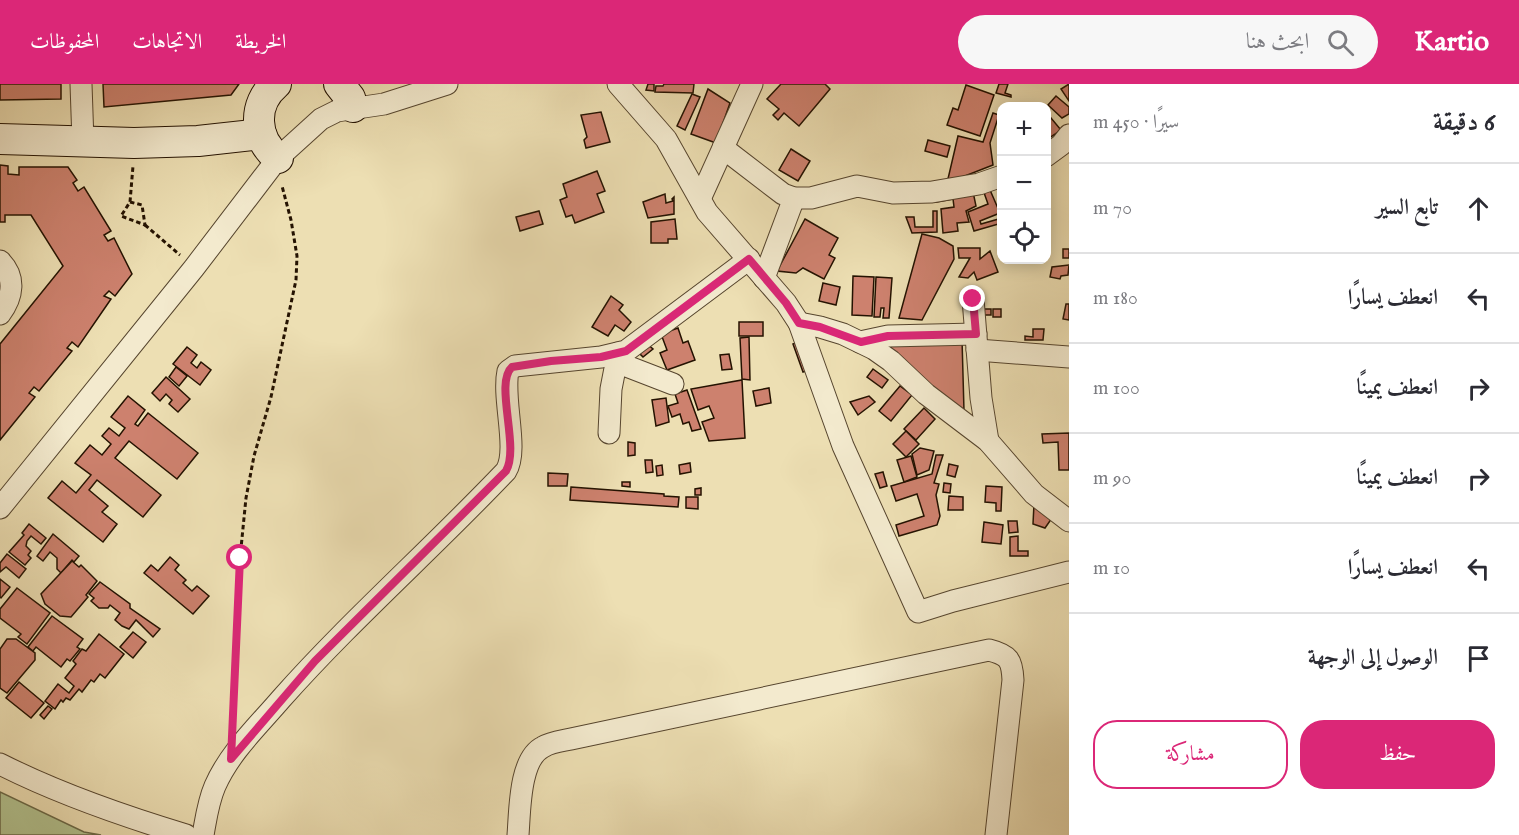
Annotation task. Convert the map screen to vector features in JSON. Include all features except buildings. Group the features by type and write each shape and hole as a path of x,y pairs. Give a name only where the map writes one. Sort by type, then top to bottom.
{"street":[{"path":"81,84 83,142"},
{"path":"276,84 269,90 261,104 258,121 261,134 270,152 278,158"},
{"path":"0,508 7,486 194,268 278,158 321,119 337,111 346,96 384,104 447,84"},
{"path":"618,84 666,139 707,212 786,303 799,323 843,446 918,612 1069,572"},
{"path":"700,199 752,84"},
{"path":"0,139 134,143 198,141 261,134"},
{"path":"1051,153 1069,135"},
{"path":"723,148 783,194 794,198 830,194 857,186 893,193 932,192 978,184 997,178"},
{"path":"764,278 794,198"},
{"path":"609,433 611,389 617,357 749,259"},
{"path":"0,261 10,274 11,286 8,300 0,314"},
{"path":"973,299 981,398 988,441"},
{"path":"799,323 820,327 861,342 891,361 926,394 988,441 1034,494 1069,521"},
{"path":"861,342 888,336 977,342 1069,357"},
{"path":"203,835 215,786 231,759 315,661 506,471 511,457 507,408 508,371 515,366 617,357 673,384"},
{"path":"518,835 528,763 542,747 582,736 989,650 1003,654 1012,664 1013,680 996,835"},
{"path":"0,764 42,785 186,835"}],"path":[{"path":"134,143 130,202 121,216 145,225 194,268"},
{"path":"231,759 240,558 246,498 296,280 297,256 278,158"},
{"path":"130,202 142,205 145,225"}],"green space":[{"path":"0,792 84,832 101,835 0,835"}],"route":[{"path":"240,558 231,759 315,661 506,471 511,457 506,386 507,374 512,367 601,357 626,351 749,259 786,303 799,323 843,334 861,342 888,336 976,334 973,299"}]}
